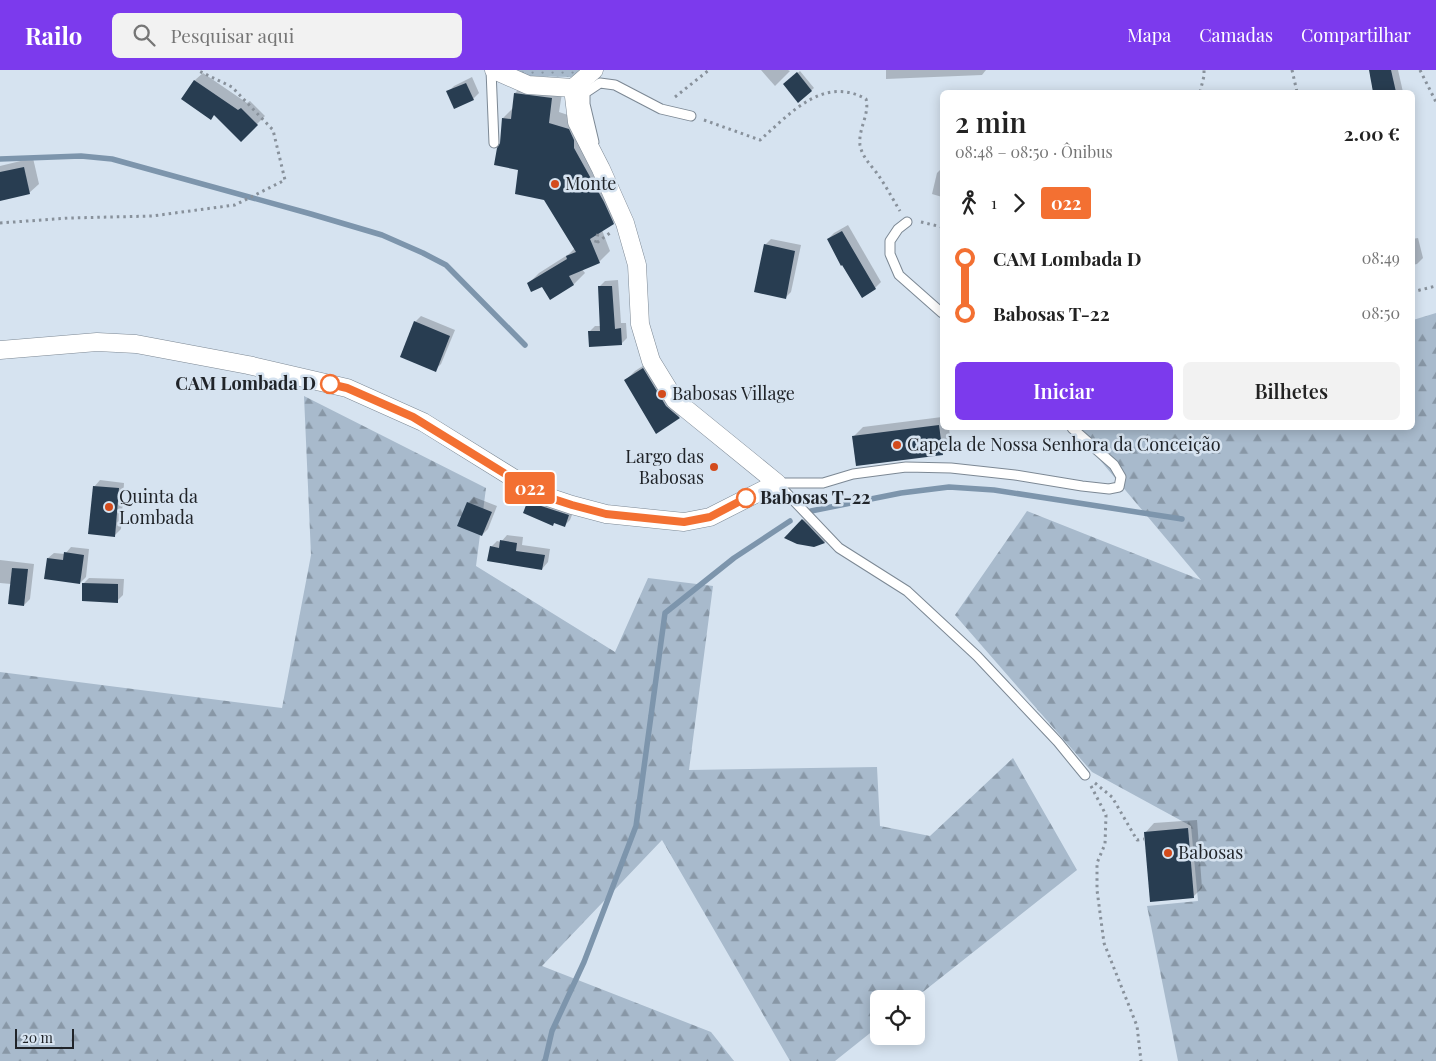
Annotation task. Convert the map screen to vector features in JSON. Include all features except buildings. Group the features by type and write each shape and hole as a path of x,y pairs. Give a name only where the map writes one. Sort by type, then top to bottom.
{"street":[{"path":"492,70 528,85 572,88 594,70"},
{"path":"0,350 97,342 136,344 248,365 347,388 423,422 538,494 606,514 684,522 710,517 777,482 675,400 651,361 640,324 637,265 625,223 601,169 577,122 572,88"}],"lane":[{"path":"492,70 494,143"},
{"path":"601,169 585,104 585,93 600,83 614,86 661,109 692,116"},
{"path":"907,222 898,229 890,241 890,254 899,275 940,311"},
{"path":"777,482 823,483 853,474 906,467 951,468 1015,474 1082,486 1110,489 1119,487 1121,477 1114,465 1074,430"},
{"path":"777,482 839,548 907,591 977,656 1058,742 1085,775"}],"path":[{"path":"0,223 69,218 152,216 235,205 285,180 273,130 232,87 197,70"},
{"path":"661,109 708,70"},
{"path":"1200,90 1204,70"},
{"path":"1292,70 1297,90"},
{"path":"1420,70 1436,102"},
{"path":"692,116 760,140 812,97 834,92 858,94 866,99 868,106 861,128 860,145 865,159 876,172 907,222 926,222 940,227"},
{"path":"598,234 595,244 612,231"},
{"path":"1415,291 1436,286"},
{"path":"1085,775 1112,797 1137,840 1144,839"},
{"path":"1085,775 1106,815 1105,844 1097,863 1097,890 1104,942 1137,1026 1141,1061"}],"green space":[{"path":"507,70 581,70 571,77 520,76"},
{"path":"1436,313 1436,1061 1178,1061 1147,906 1198,901 1191,826 1092,772 955,615 1027,511 1201,580 1075,430 1415,430 1415,319"},
{"path":"304,396 486,488 476,566 615,652 648,578 713,586 689,770 877,767 880,826 930,836 1013,758 1077,870 925,990 870,990 870,1033 835,1061 790,1061 662,840 542,966 711,1032 734,1061 0,1061 0,672 282,708 311,555"}],"waterway":[{"path":"0,159 81,156 112,159 382,235 446,265 525,345"},
{"path":"811,511 901,493 949,487 994,490 1182,519"},
{"path":"545,1061 552,1031 584,962 636,826 665,613 734,558 790,521"}],"bus line":[{"name":"022","path":"330,384 347,388 389,405 423,422 538,494 572,505 606,514 684,522 710,517 746,498"}],"place":[{"name":"Monte","path":"555,184"},
{"name":"CAM Lombada D","path":"330,384"},
{"name":"Babosas Village","path":"662,394"},
{"name":"Capela de Nossa Senhora da Conceição","path":"897,445"},
{"name":"Largo das Babosas","path":"714,467"},
{"name":"Babosas T-22","path":"746,498"},
{"name":"Quinta da Lombada","path":"109,507"},
{"name":"Babosas","path":"1168,853"}]}
